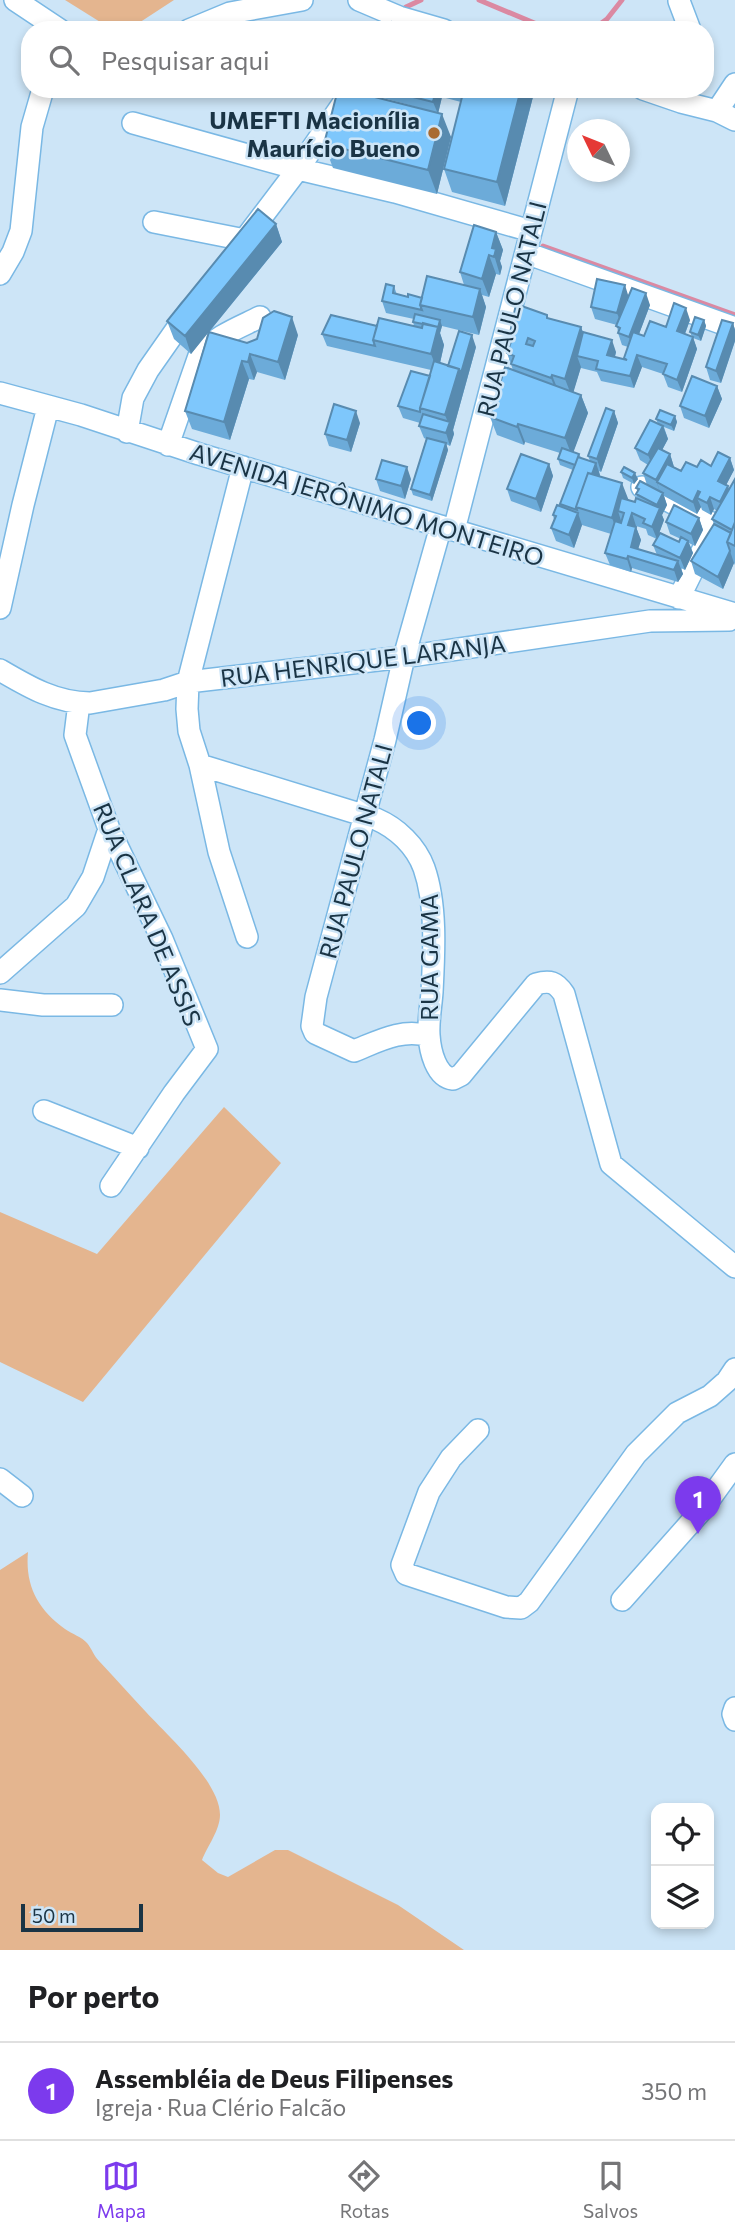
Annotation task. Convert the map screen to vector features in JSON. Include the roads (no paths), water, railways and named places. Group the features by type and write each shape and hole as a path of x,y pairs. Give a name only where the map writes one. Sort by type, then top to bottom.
{"street":[{"path":"15,0 46,21"},
{"path":"211,21 230,13 302,0"},
{"path":"359,0 392,21"},
{"path":"679,1 687,21"},
{"path":"675,98 726,115 735,84"},
{"path":"0,274 21,231 29,147 41,98"},
{"path":"228,261 298,169 347,98"},
{"name":"RUA PAULO NATALI","path":"335,1043 315,1032 312,1026 316,997 385,740 404,657 448,528 526,253 566,98"},
{"path":"133,123 298,169 395,192 531,232"},
{"path":"154,222 245,240"},
{"path":"526,253 735,328"},
{"path":"127,432 133,398 148,370 204,292"},
{"path":"168,444 199,356 223,335 260,317"},
{"name":"AVENIDA JERÔNIMO MONTEIRO","path":"0,393 81,415 127,432 735,614"},
{"path":"0,608 48,407"},
{"path":"243,467 188,682 187,709 189,732 200,765 219,852 247,937"},
{"path":"642,487 715,526 679,598"},
{"name":"RUA HENRIQUE LARANJA","path":"0,670 39,693 79,703 90,703 164,690 188,682 404,657 650,621 735,621"},
{"name":"RUA CLARA DE ASSIS","path":"79,703 75,735 109,829 162,939 207,1049 111,1186"},
{"name":"RUA GAMA","path":"200,765 388,824 406,839 423,865 430,891 434,963 429,1036 416,1032 392,1035 354,1051 335,1043"},
{"path":"0,973 76,905 93,877 109,829"},
{"path":"429,1036 437,1068 442,1075 453,1079 461,1075 536,984 547,981 557,984 564,994 611,1164 735,1267"},
{"path":"0,1000 43,1005 112,1004"},
{"path":"44,1111 138,1148"},
{"path":"478,1430 452,1458 429,1492 406,1552 403,1570 406,1574 506,1607 521,1608 529,1602 636,1454 677,1413 710,1395 727,1381 735,1369"},
{"path":"622,1600 701,1511 735,1464"},
{"path":"0,1479 22,1496"},
{"path":"735,1708 735,1720"}],"waterway":[{"path":"406,7 421,0"},
{"path":"479,0 529,21"},
{"path":"604,21 622,0"},
{"path":"543,246 735,315"}],"place":[{"name":"UMEFTI Macionília Maurício Bueno","path":"434,133"},
{"name":"Assembléia de Deus Filipenses","path":"698,1534"}]}
